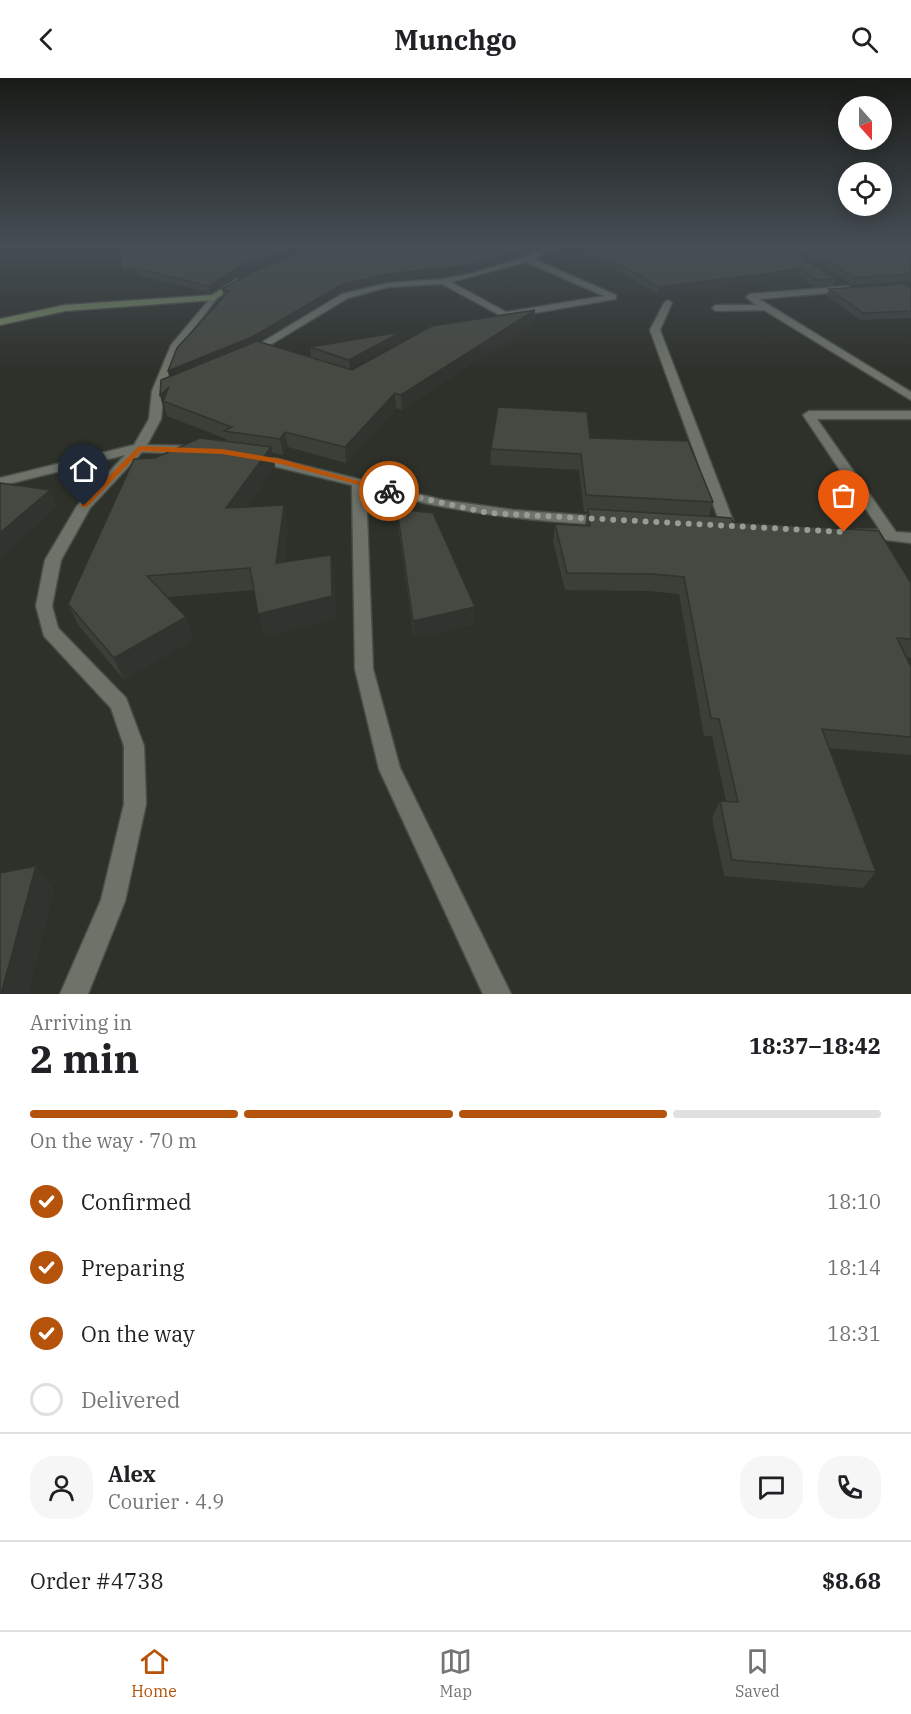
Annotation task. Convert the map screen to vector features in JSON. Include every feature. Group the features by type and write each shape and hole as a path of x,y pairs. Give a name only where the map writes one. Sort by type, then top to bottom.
{"street":[{"path":"74,994 113,901 135,804 134,746 119,704 50,631 44,606 53,560 84,506 139,448 155,419 158,391 176,345 214,297 229,288"},
{"path":"239,357 264,350 345,296 377,288"},
{"path":"455,288 505,315 614,297 596,288"},
{"path":"851,288 854,289 750,297 911,397"},
{"path":"0,322 65,308 214,297"},
{"path":"668,303 655,330 728,526"},
{"path":"716,308 768,308"},
{"path":"158,391 178,383"},
{"path":"891,535 809,415 911,415"},
{"path":"0,482 139,448 211,451"},
{"path":"234,453 303,466 359,483 488,513 624,522"},
{"path":"359,483 364,669 390,769 496,994"},
{"path":"844,532 911,538"}],"building":[{"path":"336,288 252,337 168,371 177,348 229,291 222,289"},
{"path":"911,288 911,311 863,313 829,289"},
{"path":"535,310 401,395 395,393 345,447 285,432 280,439 224,431 232,427 163,401 169,387 160,395 161,380 257,341 352,370 432,326"},
{"path":"401,332 349,360 310,347"},
{"path":"498,407 587,412 590,438 688,441 713,502 586,495 581,454 491,449"},
{"path":"200,438 271,447 226,508 284,505 276,563 331,555 332,596 258,614 250,568 147,576 186,617 114,658 68,604 134,459 155,458"},
{"path":"0,483 50,490 0,533"},
{"path":"397,509 433,513 475,607 413,621"},
{"path":"588,509 731,518 733,522 879,531 911,583 911,639 897,638 911,667 911,737 822,729 876,872 732,860 720,801 738,802 719,719 711,718 684,577 652,574 567,573 555,524 590,526"},
{"path":"36,866 1,994 0,994 0,873"}],"way so far":[{"path":"389,491 488,513 844,532"}],"route":[{"path":"84,506 139,448 222,452 281,461 389,491"}]}
